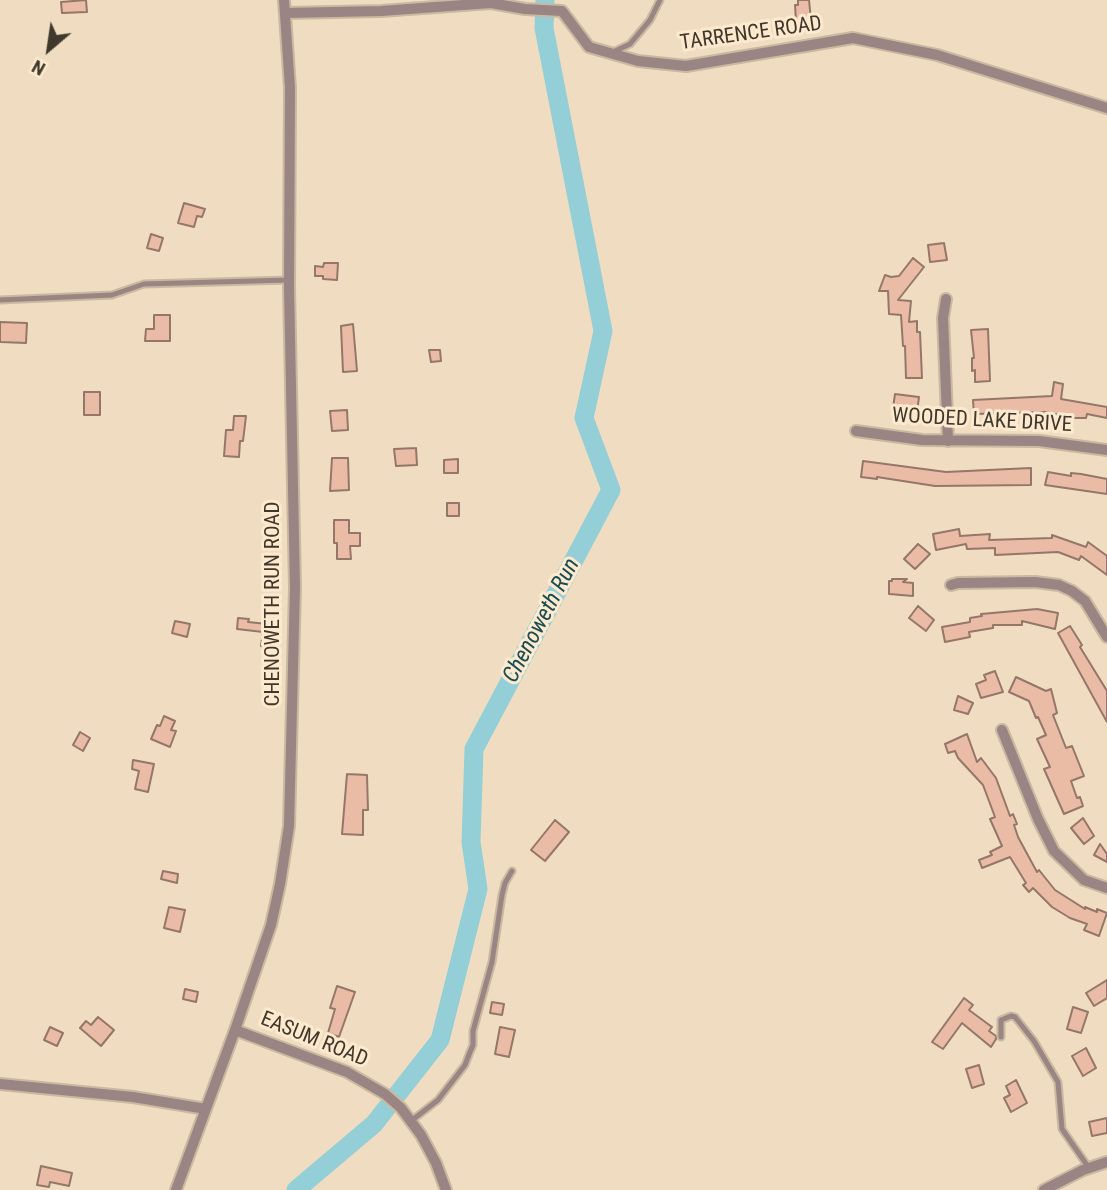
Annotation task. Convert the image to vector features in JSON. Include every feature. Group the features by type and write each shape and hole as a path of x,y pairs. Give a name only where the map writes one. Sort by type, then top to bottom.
{"street":[{"name":"CHENOWETH RUN ROAD","path":"176,1190 271,925 289,827 295,587 289,280 290,88 284,0"},
{"name":"TARRENCE ROAD","path":"286,13 381,11 491,3 537,10 562,10 589,47 637,60 686,66 853,38 937,55 1107,108"},
{"path":"946,299 943,318 948,441"},
{"name":"WOODED LAKE DRIVE","path":"856,430 922,440 1040,441 1107,450"},
{"path":"951,585 1035,582 1059,585 1085,601 1107,637"},
{"path":"1002,730 1054,852 1084,880 1107,888"},
{"name":"EASUM ROAD","path":"235,1030 347,1072 385,1094 411,1121 436,1163 446,1190"},
{"path":"0,1084 133,1097 206,1109"},
{"path":"1044,1190 1107,1162"}],"lane":[{"path":"610,53 630,44 650,20 660,0"},
{"path":"630,44 637,60"},
{"path":"0,300 111,295 144,284 289,280"},
{"path":"411,1121 439,1100 465,1065 473,1045 472,1031 492,962 502,895 512,871"},
{"path":"1000,1037 1001,1020 1011,1016 1015,1017 1034,1041 1058,1082 1062,1129 1089,1168"}],"building":[{"path":"86,0 87,12 62,13 61,2"},
{"path":"798,0 809,0 811,20 796,21 795,5 798,5"},
{"path":"184,203 205,209 202,217 197,216 194,227 178,223"},
{"path":"151,234 163,238 159,251 147,248"},
{"path":"944,243 947,260 930,262 928,245"},
{"path":"913,258 924,267 898,300 911,301 909,322 917,321 917,332 920,332 922,378 906,378 901,315 889,314 888,291 879,291 885,275 899,276"},
{"path":"324,263 338,263 337,280 315,276 315,266 323,267"},
{"path":"154,315 170,315 170,341 145,341 146,329 154,329"},
{"path":"0,322 27,323 26,343 0,342"},
{"path":"353,324 357,371 343,372 341,326"},
{"path":"988,329 990,381 975,382 975,370 972,371 974,358 971,330"},
{"path":"429,350 440,350 441,361 431,362"},
{"path":"1054,382 1063,384 1061,399 1107,407 1107,418 1087,414 1086,418 1075,418 1045,412 974,414 973,400 1052,396"},
{"path":"84,392 100,392 100,415 84,415"},
{"path":"895,394 919,397 917,412 893,408"},
{"path":"347,410 348,430 332,431 330,411"},
{"path":"234,416 246,416 239,457 224,456 226,430 233,430"},
{"path":"416,448 417,465 396,466 394,449"},
{"path":"332,458 348,458 349,490 330,491"},
{"path":"458,459 458,473 444,473 444,460"},
{"path":"863,461 946,472 1031,468 1031,485 935,486 861,477"},
{"path":"1048,472 1107,479 1107,494 1045,485"},
{"path":"447,503 459,503 459,516 447,516"},
{"path":"334,520 349,520 349,533 360,533 360,546 350,546 351,559 337,559"},
{"path":"959,529 960,536 990,534 989,540 1052,538 1052,535 1086,547 1088,542 1107,556 1107,575 1081,556 1079,560 1058,552 995,555 995,548 967,549 966,544 936,550 933,534"},
{"path":"918,544 930,554 915,569 904,559"},
{"path":"907,579 903,582 913,583 913,596 889,594 889,581"},
{"path":"918,606 934,620 926,631 909,618"},
{"path":"1037,609 1058,613 1055,629 1022,621 1022,625 993,625 993,628 969,632 970,637 945,642 942,627 970,622 970,618 982,616 981,614"},
{"path":"238,618 249,619 248,622 277,625 275,647 261,646 263,632 237,629"},
{"path":"175,621 190,624 187,637 172,633"},
{"path":"1070,626 1107,691 1107,722 1058,633"},
{"path":"995,671 1003,692 981,698 976,684 986,680 984,675"},
{"path":"1016,677 1046,691 1051,689 1057,713 1053,715 1066,748 1072,746 1084,776 1071,781 1083,806 1064,814 1044,769 1050,767 1037,739 1046,735 1038,717 1036,718 1029,701 1009,692"},
{"path":"958,696 973,703 968,714 954,710"},
{"path":"164,716 175,721 171,730 176,731 170,747 151,739"},
{"path":"80,732 90,738 83,751 73,745"},
{"path":"967,734 977,762 981,758 996,778 1010,816 1013,814 1017,824 1014,825 1018,837 1037,872 1039,870 1055,890 1085,909 1097,912 1097,909 1107,913 1099,936 1084,930 1087,924 1052,907 1033,888 1029,892 1010,857 982,868 979,860 992,855 990,852 1002,846 990,819 995,817 983,785 958,758 955,751 948,753 945,744"},
{"path":"133,760 154,764 148,792 135,789 139,771 132,769"},
{"path":"347,774 367,775 368,810 363,810 363,835 342,834"},
{"path":"1083,818 1094,836 1084,844 1071,828"},
{"path":"555,820 569,832 545,861 531,850"},
{"path":"1100,844 1107,854 1107,862 1094,855"},
{"path":"163,871 178,874 177,883 161,879"},
{"path":"169,907 185,910 180,932 164,928"},
{"path":"1107,980 1107,998 1094,1006 1086,993"},
{"path":"337,986 355,992 339,1037 328,1033 335,1009 330,1008"},
{"path":"185,989 198,992 196,1002 183,999"},
{"path":"964,998 973,1005 969,1010 992,1027 989,1031 996,1039 991,1047 962,1023 943,1049 932,1042"},
{"path":"492,1002 504,1004 502,1015 490,1013"},
{"path":"1073,1007 1088,1012 1081,1033 1067,1029"},
{"path":"98,1017 114,1030 101,1046 80,1028 86,1021 91,1025"},
{"path":"50,1027 63,1033 57,1046 44,1040"},
{"path":"500,1027 515,1030 509,1057 495,1054"},
{"path":"1086,1048 1096,1068 1083,1076 1072,1056"},
{"path":"979,1065 984,1084 972,1088 966,1069"},
{"path":"1016,1080 1027,1103 1011,1112 1004,1098 1010,1095 1006,1086"},
{"path":"1107,1118 1107,1133 1092,1136 1089,1122"},
{"path":"41,1166 72,1173 69,1186 50,1182 49,1187 37,1185"}],"waterway":[{"name":"Chenoweth Run","path":"296,1190 374,1124 440,1040 478,889 471,842 474,749 611,490 584,418 603,331 544,28 545,0"}]}
